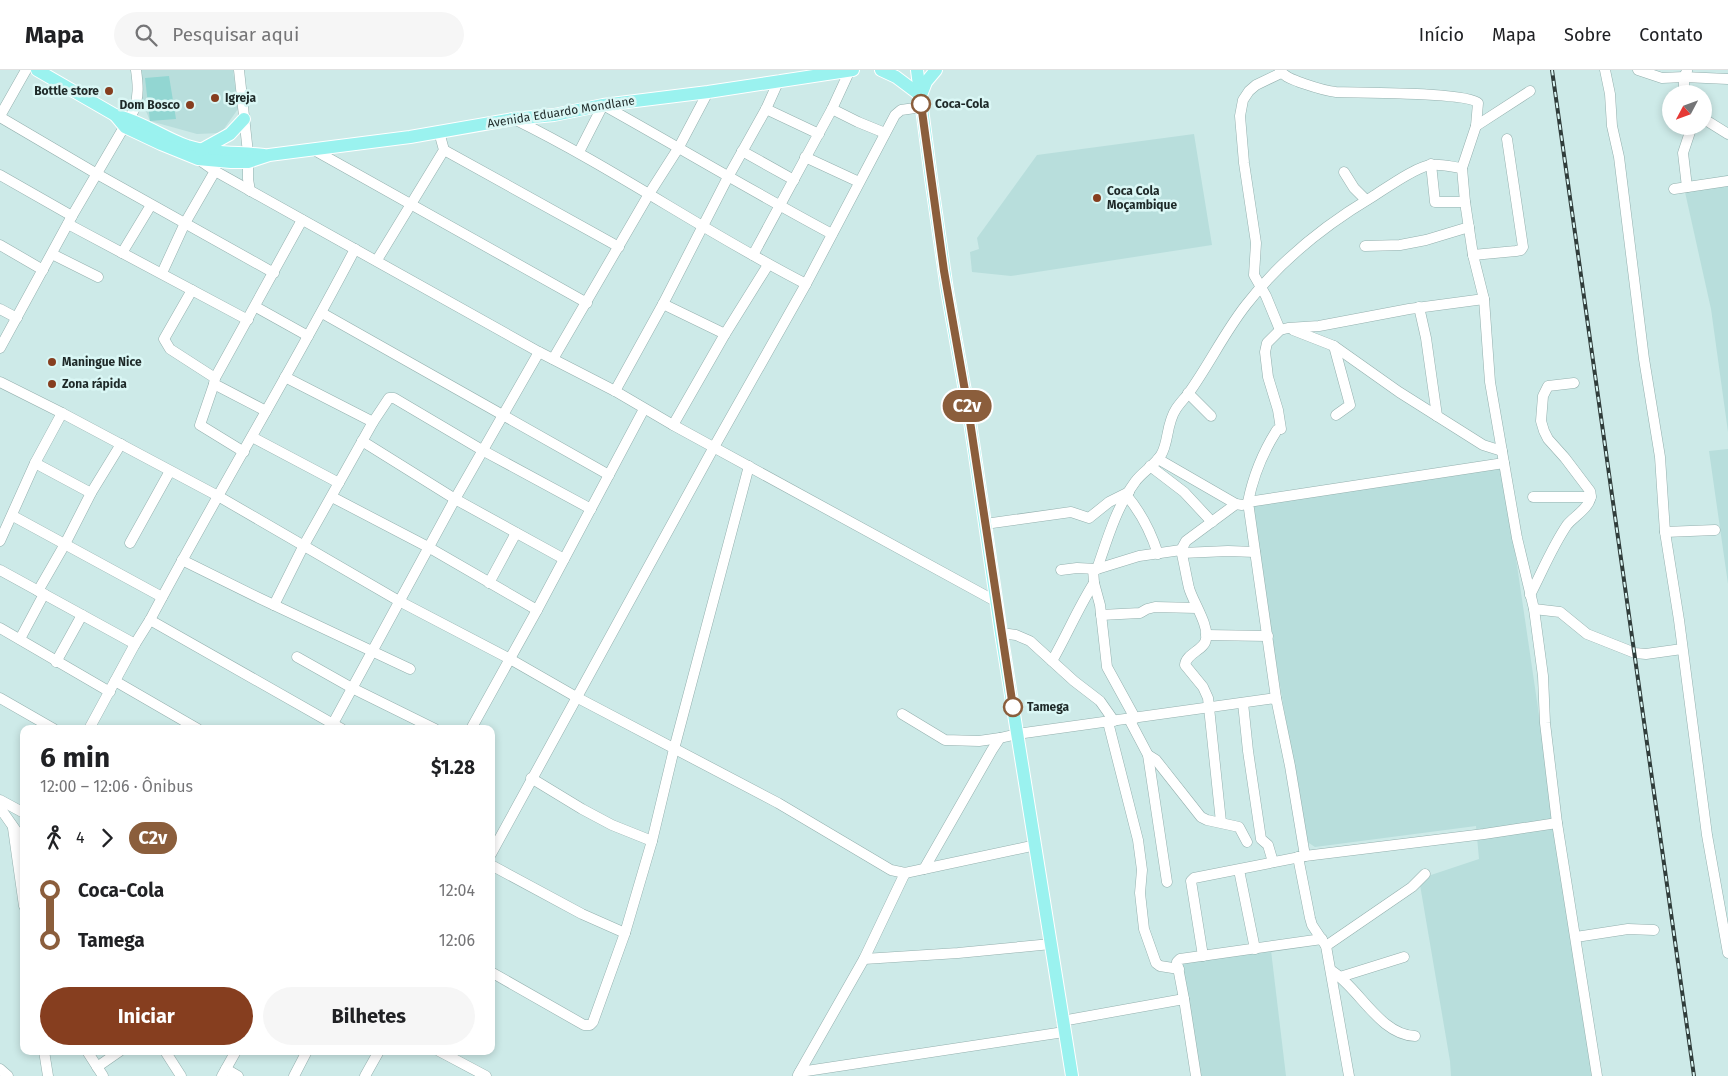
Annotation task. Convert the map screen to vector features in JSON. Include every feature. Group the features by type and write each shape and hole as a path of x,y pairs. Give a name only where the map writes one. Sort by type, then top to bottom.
{"main road":[{"name":"Avenida Eduardo Mondlane","path":"36,70 127,123 162,135 200,154 248,158 439,132 513,119 554,115 603,105 708,92 851,70"},
{"path":"881,70 896,77 920,100"},
{"path":"917,70 944,271 968,408 1072,1076"},
{"path":"920,100 926,82 936,70"},
{"path":"200,154 230,134 244,119"}],"street":[{"path":"26,70 0,117 97,174 274,272"},
{"path":"0,348 70,220 127,123 137,102 136,70"},
{"path":"239,70 250,190"},
{"path":"753,255 832,110 851,70"},
{"path":"1606,70 1612,126 1619,157 1644,359 1660,457 1665,532 1707,835 1728,953"},
{"path":"1638,70 1662,74 1686,73 1728,79"},
{"path":"1502,451 1482,445 1399,392 1334,346 1284,329 1254,275 1256,244 1244,163 1240,116 1243,100 1256,85 1281,72 1288,78 1334,92 1474,99 1478,103 1476,126 1462,168 1465,202 1484,299 1490,382 1502,451 1517,538 1534,609 1543,676 1545,724 1557,823 1597,1076"},
{"path":"615,392 663,304 702,225 766,109 779,80"},
{"path":"1476,126 1530,91"},
{"path":"553,359 649,194 679,147 708,92"},
{"path":"495,846 714,447 806,284 894,115 920,100"},
{"path":"579,152 603,105 779,206 832,234"},
{"path":"766,109 819,134"},
{"path":"832,110 885,133"},
{"path":"513,119 579,152 768,265 806,284"},
{"path":"1712,125 1728,134"},
{"path":"439,132 444,150 619,247"},
{"path":"1687,187 1683,153 1689,135"},
{"path":"1474,255 1516,252 1523,247 1507,139"},
{"path":"314,150 587,303"},
{"path":"377,260 444,150"},
{"path":"742,151 794,180"},
{"path":"200,154 215,171 302,220 377,260 539,352 997,602"},
{"path":"805,157 859,182"},
{"path":"1167,882 1148,756 1107,667 1101,615 1094,583 1095,569 1111,528 1128,494 1141,475 1162,454 1171,418 1224,336 1261,287 1296,251 1366,200 1417,170 1431,164 1462,168"},
{"path":"1431,164 1435,202 1465,202"},
{"path":"162,273 185,223 215,171"},
{"path":"1344,172 1366,200"},
{"path":"0,175 122,252 248,320"},
{"path":"1674,189 1728,181"},
{"path":"122,252 152,205"},
{"path":"244,452 200,425 214,381 302,220"},
{"path":"1365,246 1372,244 1400,245 1426,240 1470,227"},
{"path":"0,246 43,270"},
{"path":"91,725 322,313 355,249"},
{"path":"52,254 98,277"},
{"path":"673,425 725,334 768,265"},
{"path":"192,290 164,339 166,344 170,349 214,381 266,411"},
{"path":"1350,1076 1336,974 1324,943 1312,925 1310,918 1290,766 1276,698 1248,503 1260,462 1268,444 1279,430 1278,410 1268,377 1265,352 1267,343 1284,329 1319,326 1419,308 1484,299"},
{"path":"663,304 725,334"},
{"path":"256,307 308,336"},
{"path":"1419,308 1426,338 1437,416"},
{"path":"0,309 17,318"},
{"path":"322,313 609,475"},
{"path":"1334,346 1350,405 1336,415"},
{"path":"336,725 352,688 428,547 539,352"},
{"path":"285,376 373,422"},
{"path":"0,382 218,496 399,601 778,803 891,870 905,873 1036,845"},
{"path":"1530,595 1567,525 1589,503 1591,497 1590,491 1548,439 1541,421 1543,396 1548,386 1574,383"},
{"path":"1188,393 1211,416"},
{"path":"274,605 339,483 373,422 389,398 394,398 482,450 590,509"},
{"path":"473,725 644,409"},
{"path":"0,541 35,464 62,413"},
{"path":"252,436 339,483"},
{"path":"362,442 455,499 564,559"},
{"path":"20,639 41,592 91,493 120,444"},
{"path":"1154,462 1236,504 1504,463"},
{"path":"1154,462 1212,522"},
{"path":"35,464 91,493"},
{"path":"495,974 584,1025 590,1025 594,1022 625,933 652,841 674,749 749,466"},
{"path":"130,543 170,470"},
{"path":"985,524 1070,512 1089,518 1109,502 1128,494"},
{"path":"1128,494 1147,524 1158,554"},
{"path":"332,497 428,547 537,610"},
{"path":"1533,497 1591,497"},
{"path":"1221,822 1209,707 1203,687 1188,670 1185,662 1205,642 1206,635 1204,621 1189,588 1182,551 1185,543 1236,504"},
{"path":"13,516 162,597"},
{"path":"1665,532 1715,530"},
{"path":"490,583 516,533"},
{"path":"1061,570 1076,568 1095,569 1132,558 1182,551 1255,552"},
{"path":"182,560 410,669"},
{"path":"0,570 135,644"},
{"path":"1052,661 1080,605 1094,583"},
{"path":"1101,615 1140,613 1155,607 1197,608"},
{"path":"1534,609 1560,612 1587,634 1635,653 1646,654 1682,649"},
{"path":"56,662 82,615"},
{"path":"150,620 332,725"},
{"path":"0,628 110,692"},
{"path":"1002,633 1023,637 1100,702 1111,721 1138,840 1142,870 1140,893 1144,929 1156,963 1160,966 1179,969"},
{"path":"1206,635 1268,636"},
{"path":"297,657 352,688 425,725"},
{"path":"115,682 191,725"},
{"path":"0,698 47,725"},
{"path":"902,714 945,740 978,741 1276,698"},
{"path":"1243,703 1260,832 1262,839 1268,845 1273,862"},
{"path":"924,869 1000,738"},
{"path":"1148,756 1156,760 1201,817 1239,827 1247,842"},
{"path":"531,778 612,825 652,841"},
{"path":"0,800 20,811"},
{"path":"0,808 20,837"},
{"path":"1203,956 1191,881 1194,878 1301,857 1474,836 1557,823"},
{"path":"13,828 20,878"},
{"path":"495,867 582,914 625,933"},
{"path":"1240,870 1255,949"},
{"path":"799,1074 864,960 905,873"},
{"path":"1196,1076 1178,960 1255,949 1324,943 1412,887 1425,874"},
{"path":"1576,937 1628,929 1654,930"},
{"path":"864,960 1051,944"},
{"path":"1336,974 1404,957"},
{"path":"1336,974 1387,1024 1404,1036 1415,1036"},
{"path":"799,1074 1063,1027 1184,999"},
{"path":"45,1055 48,1076"},
{"path":"89,1055 99,1073 116,1055"},
{"path":"169,1055 181,1076"},
{"path":"234,1055 224,1072 238,1076"},
{"path":"294,1076 305,1055"},
{"path":"365,1076 377,1055"},
{"path":"447,1055 486,1076"},
{"path":"0,1070 8,1076"}],"shaded area":[{"name":"Dom Bosco","path":"139,70 233,70 238,109 221,133 197,134 150,121 142,101"},
{"path":"169,76 176,119 150,121 145,78"},
{"path":"1194,134 1212,245 1011,276 972,272 970,252 979,249 977,238 1037,155"},
{"path":"1728,175 1728,432 1711,309 1683,183"},
{"path":"1728,449 1728,584 1709,451"},
{"path":"1502,463 1592,1076 1451,1076 1419,879 1479,859 1476,826 1315,847 1306,841 1249,500"},
{"path":"1270,942 1286,1076 1199,1076 1179,958"}],"railway":[{"path":"1552,70 1694,1076"}],"bus line":[{"name":"C2v","path":"921,104 944,271 968,408 1013,707"}],"place":[{"name":"Bottle store","path":"109,91"},
{"name":"Igreja","path":"215,98"},
{"name":"Coca-Cola","path":"921,104"},
{"name":"Dom Bosco","path":"190,105"},
{"name":"Coca Cola Moçambique","path":"1097,198"},
{"name":"Maningue Nice","path":"52,362"},
{"name":"Zona rápida","path":"52,384"},
{"name":"Tamega","path":"1013,707"}]}
